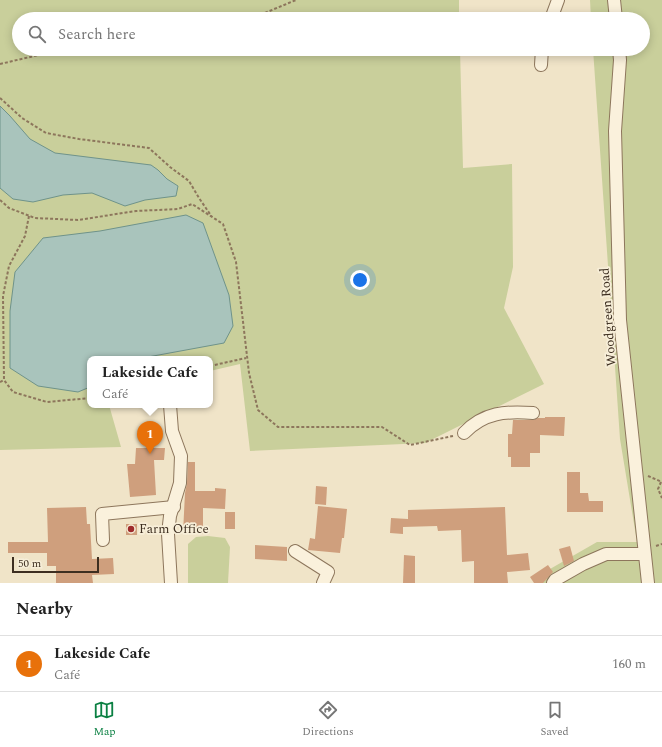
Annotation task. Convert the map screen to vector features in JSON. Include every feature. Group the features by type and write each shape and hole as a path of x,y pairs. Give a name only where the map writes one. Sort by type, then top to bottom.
{"street":[{"path":"554,12 558,0"},
{"path":"614,0 615,12"},
{"path":"541,65 542,56"},
{"name":"Woodgreen Road","path":"619,56 615,131 620,320 648,583"},
{"path":"170,408 172,431 181,456 180,483 174,507 170,516 168,534 171,583"},
{"path":"464,433 472,425 486,417 503,412 533,413"},
{"path":"103,540 102,514 174,507"},
{"path":"295,551 328,572 323,583"},
{"path":"553,583 555,580 583,564 606,554 644,554"}],"path":[{"path":"267,12 296,0"},
{"path":"0,64 34,56"},
{"path":"0,98 22,118 46,133 149,148 170,167 189,181 213,218"},
{"path":"0,200 9,208 35,218 78,220 136,211 178,210 192,204 223,224 236,262 249,373 258,410 278,427 382,427 410,445 464,433"},
{"path":"30,216 25,236 9,266 2,296 4,380 12,392 47,402 87,398"},
{"path":"213,365 247,358"},
{"path":"0,382 4,380"},
{"path":"661,482 658,489 662,498"}],"green space":[{"path":"0,0 459,0 459,12 12,12 12,56 460,56 463,168 512,164 513,267 504,308 544,384 425,443 250,451 240,364 213,370 213,356 87,356 87,408 110,408 121,447 0,450"},
{"path":"590,0 662,0 662,583 540,583 550,569 597,542 637,542 620,439 593,56 650,56 650,12 591,12"},
{"path":"208,536 225,538 230,547 228,583 188,583 188,544 196,537"}],"water":[{"path":"0,106 30,139 55,153 151,165 167,179 178,186 176,196 145,200 125,206 92,193 63,195 33,202 13,199 0,188"},
{"path":"186,215 203,223 229,295 233,326 224,343 153,356 87,356 87,388 78,392 38,386 10,368 10,311 15,272 43,238 100,231"}],"building":[{"path":"545,417 565,417 564,436 540,435 540,453 530,453 530,467 511,467 511,457 508,457 508,434 512,434 513,420 533,420"},
{"path":"136,448 165,448 164,460 154,460 156,495 130,497 127,464 135,464"},
{"path":"188,462 195,462 195,491 215,491 215,488 226,489 225,509 203,508 203,534 183,533"},
{"path":"567,472 580,472 580,493 588,493 589,501 603,501 603,512 567,512"},
{"path":"316,486 327,487 326,505 315,504"},
{"path":"318,506 347,509 344,538 342,538 340,553 308,550 310,538 315,539"},
{"path":"86,507 87,524 90,524 92,559 113,558 114,574 92,575 93,583 56,583 56,566 47,566 47,553 8,553 8,542 48,542 47,508"},
{"path":"505,507 507,555 528,553 530,570 507,572 508,583 474,583 474,561 462,562 461,530 438,531 437,526 403,527 403,534 390,533 391,518 408,519 408,510"},
{"path":"225,512 235,512 235,529 225,529"},
{"name":"Farm Office","path":"126,524 137,524 137,535 126,535"},
{"path":"255,545 287,547 287,561 255,559"},
{"path":"570,546 574,561 564,566 559,549"},
{"path":"404,555 415,556 415,583 403,583"},
{"path":"548,565 553,572 543,583 534,583 530,577"}],"place":[{"name":"Lakeside Cafe","path":"150,454"},
{"name":"Farm Office","path":"131,529"}]}
